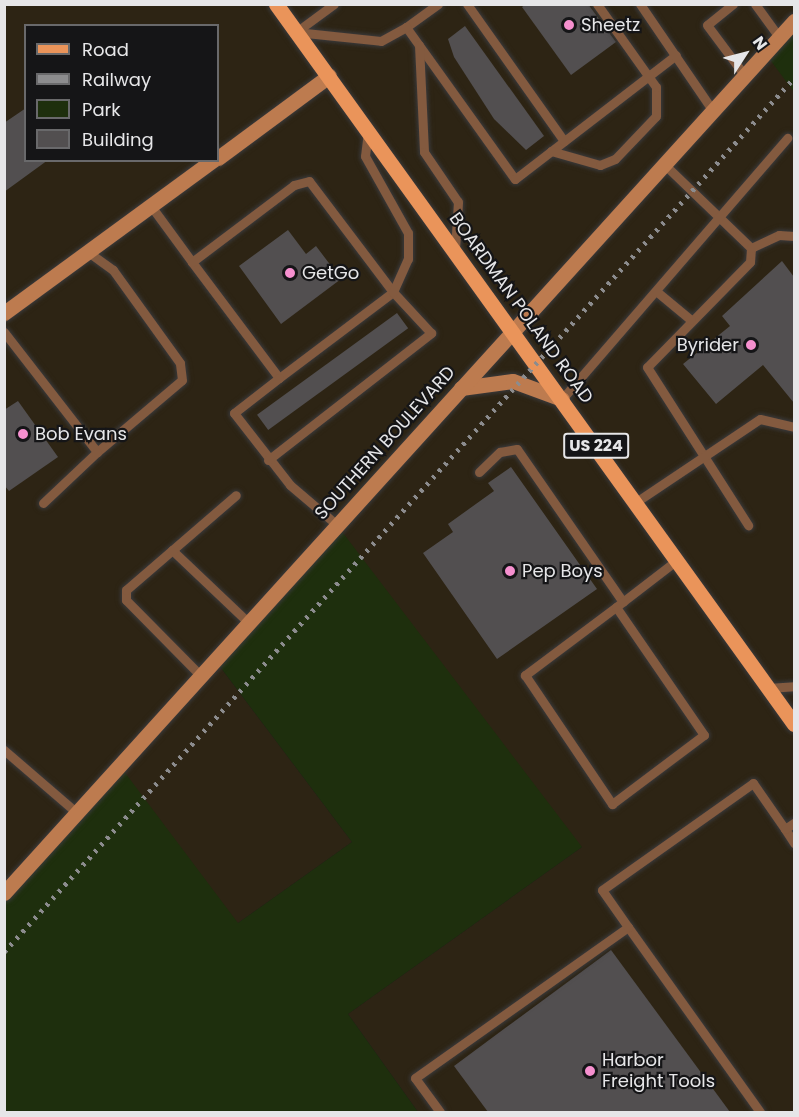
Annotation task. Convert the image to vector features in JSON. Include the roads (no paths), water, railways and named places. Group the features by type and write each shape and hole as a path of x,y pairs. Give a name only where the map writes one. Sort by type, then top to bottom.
{"main road":[{"name":"BOARDMAN POLAND ROAD","path":"276,4 795,724"}],"street":[{"name":"SOUTHERN BOULEVARD","path":"5,892 795,21"},
{"path":"219,157 329,76"},
{"path":"4,313 210,162"},
{"path":"461,388 517,382 562,399"}],"lane":[{"path":"296,32 334,4"},
{"path":"296,32 381,41 406,27 438,4"},
{"path":"467,4 564,141"},
{"path":"551,151 586,165 615,159 656,116 660,102 650,75 597,4"},
{"path":"640,4 713,111"},
{"path":"733,4 707,25 745,76"},
{"path":"755,4 779,37"},
{"path":"406,27 515,178 676,55"},
{"path":"419,45 424,152 458,202 455,250"},
{"path":"337,525 268,460 234,413 393,292 408,260 408,232 365,156 368,130"},
{"path":"562,399 787,138"},
{"path":"665,165 751,248 750,262 647,367 748,525"},
{"path":"192,262 294,184 309,181 393,292 431,333 268,460"},
{"path":"152,206 279,378"},
{"path":"751,248 779,235 795,236"},
{"path":"43,503 182,380 180,363 113,270 88,252"},
{"path":"656,291 691,320"},
{"path":"4,332 98,452"},
{"path":"636,502 760,418 795,428"},
{"path":"479,472 500,452 517,449 619,605 704,735 612,804 525,675 619,605 677,560"},
{"path":"201,676 126,600 126,590 236,495"},
{"path":"172,550 249,623"},
{"path":"768,688 795,686"},
{"path":"4,750 77,813"},
{"path":"760,1113 602,890 753,783 795,843"},
{"path":"785,830 795,823"},
{"path":"440,1113 415,1078 628,927"}],"railway":[{"path":"4,952 794,78"}],"place":[{"name":"Sheetz","path":"569,25"},
{"name":"GetGo","path":"290,273"},
{"name":"Byrider","path":"751,345"},
{"name":"Bob Evans","path":"23,434"},
{"name":"Pep Boys","path":"510,571"},
{"name":"Harbor Freight Tools","path":"590,1071"}]}
